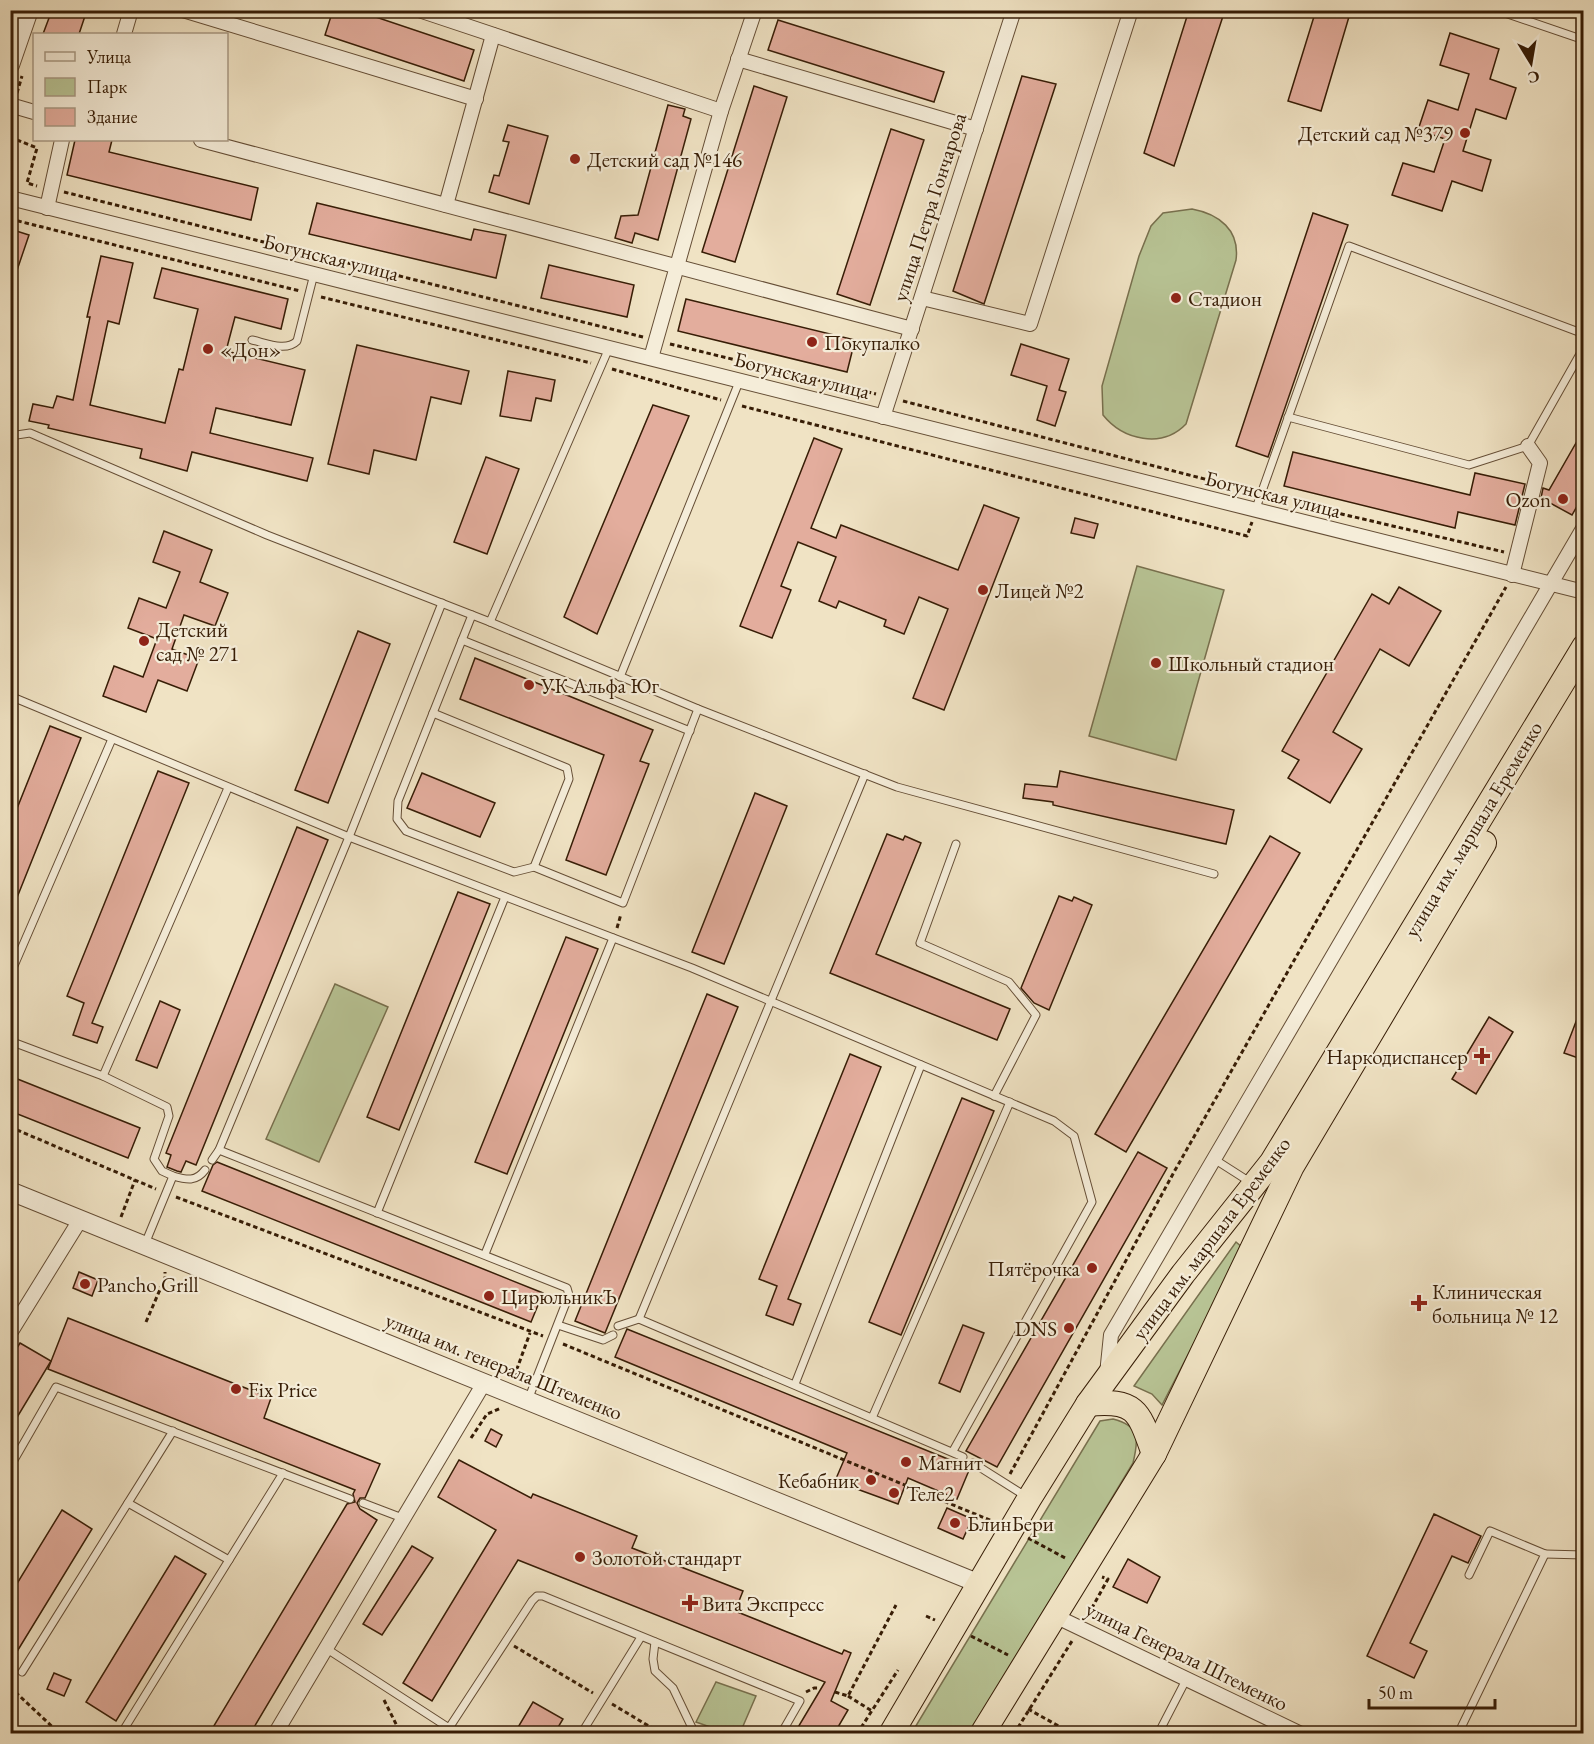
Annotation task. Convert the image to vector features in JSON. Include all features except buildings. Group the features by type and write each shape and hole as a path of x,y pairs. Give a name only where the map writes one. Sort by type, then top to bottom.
{"highway":[{"name":"улица им. маршала Еременко","path":"891,1734 1029,1499 1088,1404 1182,1274 1272,1162 1584,647"},
{"name":"улица им. маршала Еременко","path":"982,1734 1154,1454 1292,1166 1584,676"},
{"path":"1088,1404 1112,1402 1130,1407 1142,1422 1154,1454"}],"street":[{"path":"10,64 29,10"},
{"path":"124,33 131,10"},
{"path":"183,10 476,99"},
{"path":"419,10 721,111"},
{"path":"651,358 721,111 755,10"},
{"name":"улица Петра Гончарова","path":"883,417 1014,10"},
{"path":"921,298 1030,324 1131,10"},
{"path":"446,205 493,35"},
{"path":"738,59 976,129"},
{"path":"10,105 33,112"},
{"path":"47,208 62,141"},
{"path":"205,141 912,328"},
{"name":"Богунская улица","path":"10,198 1584,592"},
{"path":"1512,575 1540,463 1528,446"},
{"path":"1106,1379 1111,1335 1584,527"},
{"name":"улица им. генерала Штеменко","path":"10,1191 980,1584"},
{"path":"10,1334 80,1220"},
{"path":"275,1734 484,1383"},
{"name":"улица Генерала Штеменко","path":"1055,1616 1301,1734"}],"lane":[{"path":"1496,10 1584,40"},
{"path":"1255,511 1349,246 1584,334"},
{"path":"252,340 283,347 293,345 297,341 314,274"},
{"path":"1288,417 1469,465 1528,446 1584,347"},
{"path":"490,622 609,348"},
{"path":"620,677 739,382"},
{"path":"10,436 30,433 267,535 490,622 620,677 897,787 1214,874"},
{"path":"212,1160 219,1150 349,837 441,603"},
{"path":"472,615 398,801 398,819 406,831 514,872 534,867 623,903 699,709"},
{"path":"462,640 690,732"},
{"path":"10,696 349,837 770,1001 1054,1121 1074,1136 1092,1202 953,1450"},
{"path":"433,713 567,768 569,779 534,867"},
{"path":"10,975 112,739"},
{"path":"639,1319 865,774"},
{"path":"103,1076 228,788"},
{"path":"956,844 920,943 1009,982 1036,1015 994,1096"},
{"path":"377,1213 505,897"},
{"path":"485,1254 613,938"},
{"path":"10,1041 103,1076 167,1107 169,1116 154,1159 162,1171 188,1180 201,1175 205,1170"},
{"path":"795,1384 921,1065"},
{"path":"872,1418 1010,1102"},
{"path":"219,1150 567,1288 569,1295 528,1400"},
{"path":"1214,1159 1254,1185"},
{"path":"144,1246 173,1176"},
{"path":"618,1326 639,1319 953,1450 963,1457"},
{"path":"558,1325 603,1340 613,1335"},
{"path":"10,1467 56,1387 350,1498"},
{"path":"22,1672 172,1431"},
{"path":"973,1463 1029,1499"},
{"path":"121,1734 283,1473"},
{"path":"128,1503 229,1560"},
{"path":"363,1503 405,1519"},
{"path":"1469,1575 1490,1531 1545,1554 1584,1555"},
{"path":"1458,1734 1545,1554"},
{"path":"327,1649 449,1728 537,1596 543,1596 800,1701 781,1734"},
{"path":"581,1734 642,1636"},
{"path":"655,1642 653,1659 655,1671 673,1688 695,1734"},
{"path":"1158,1734 1187,1678"}],"path":[{"path":"10,137 37,148 27,183 889,398 1227,485"},
{"path":"10,219 602,366 731,403 1247,536"},
{"path":"1328,511 1507,553"},
{"path":"1005,1484 1174,1172 1512,575"},
{"path":"613,938 623,903"},
{"path":"10,1127 166,1193 552,1340 1012,1530 1108,1579"},
{"path":"114,1234 135,1180"},
{"path":"146,1322 165,1278 162,1269"},
{"path":"848,1696 896,1605"},
{"path":"926,1616 953,1627 1048,1677 1014,1734"},
{"path":"507,1641 550,1668"},
{"path":"857,1734 898,1670"},
{"path":"374,1679 401,1734"},
{"path":"10,1687 60,1734"},
{"path":"835,1692 848,1696 872,1711"},
{"path":"1028,1709 1073,1734"}],"green space":[{"name":"Стадион","path":"1192,209 1211,215 1226,225 1235,240 1236,260 1186,424 1166,437 1143,438 1121,430 1103,415 1102,386 1139,256 1151,226 1163,213"},
{"name":"Школьный стадион","path":"1137,566 1224,590 1176,760 1089,736"},
{"path":"335,984 388,1007 319,1162 266,1139"},
{"path":"1236,1242 1243,1248 1162,1405 1152,1394 1134,1386"},
{"path":"1113,1419 1133,1429 1136,1447 1133,1463 970,1733 911,1734 1100,1421"},
{"path":"716,1682 756,1696 740,1733 727,1733 696,1722"}],"place":[{"name":"Детский сад №379","path":"1465,133"},
{"name":"Детский сад №146","path":"575,159"},
{"name":"Стадион","path":"1176,298"},
{"name":"Покупалко","path":"812,342"},
{"name":"«Дон»","path":"208,349"},
{"name":"Ozon","path":"1563,499"},
{"name":"Лицей №2","path":"983,590"},
{"name":"Детский сад № 271","path":"144,641"},
{"name":"Школьный стадион","path":"1156,663"},
{"name":"УК Альфа Юг","path":"529,685"},
{"name":"Наркодиспансер","path":"1482,1056"},
{"name":"Пятёрочка","path":"1092,1268"},
{"name":"Pancho Grill","path":"85,1284"},
{"name":"ЦирюльникЪ","path":"489,1296"},
{"name":"Клиническая больница № 12","path":"1419,1303"},
{"name":"DNS","path":"1069,1328"},
{"name":"Fix Price","path":"236,1389"},
{"name":"Магнит","path":"906,1462"},
{"name":"Кебабник","path":"871,1480"},
{"name":"Теле2","path":"894,1493"},
{"name":"БлинБери","path":"955,1523"},
{"name":"Золотой стандарт","path":"580,1557"},
{"name":"Вита Экспресс","path":"690,1603"}]}
